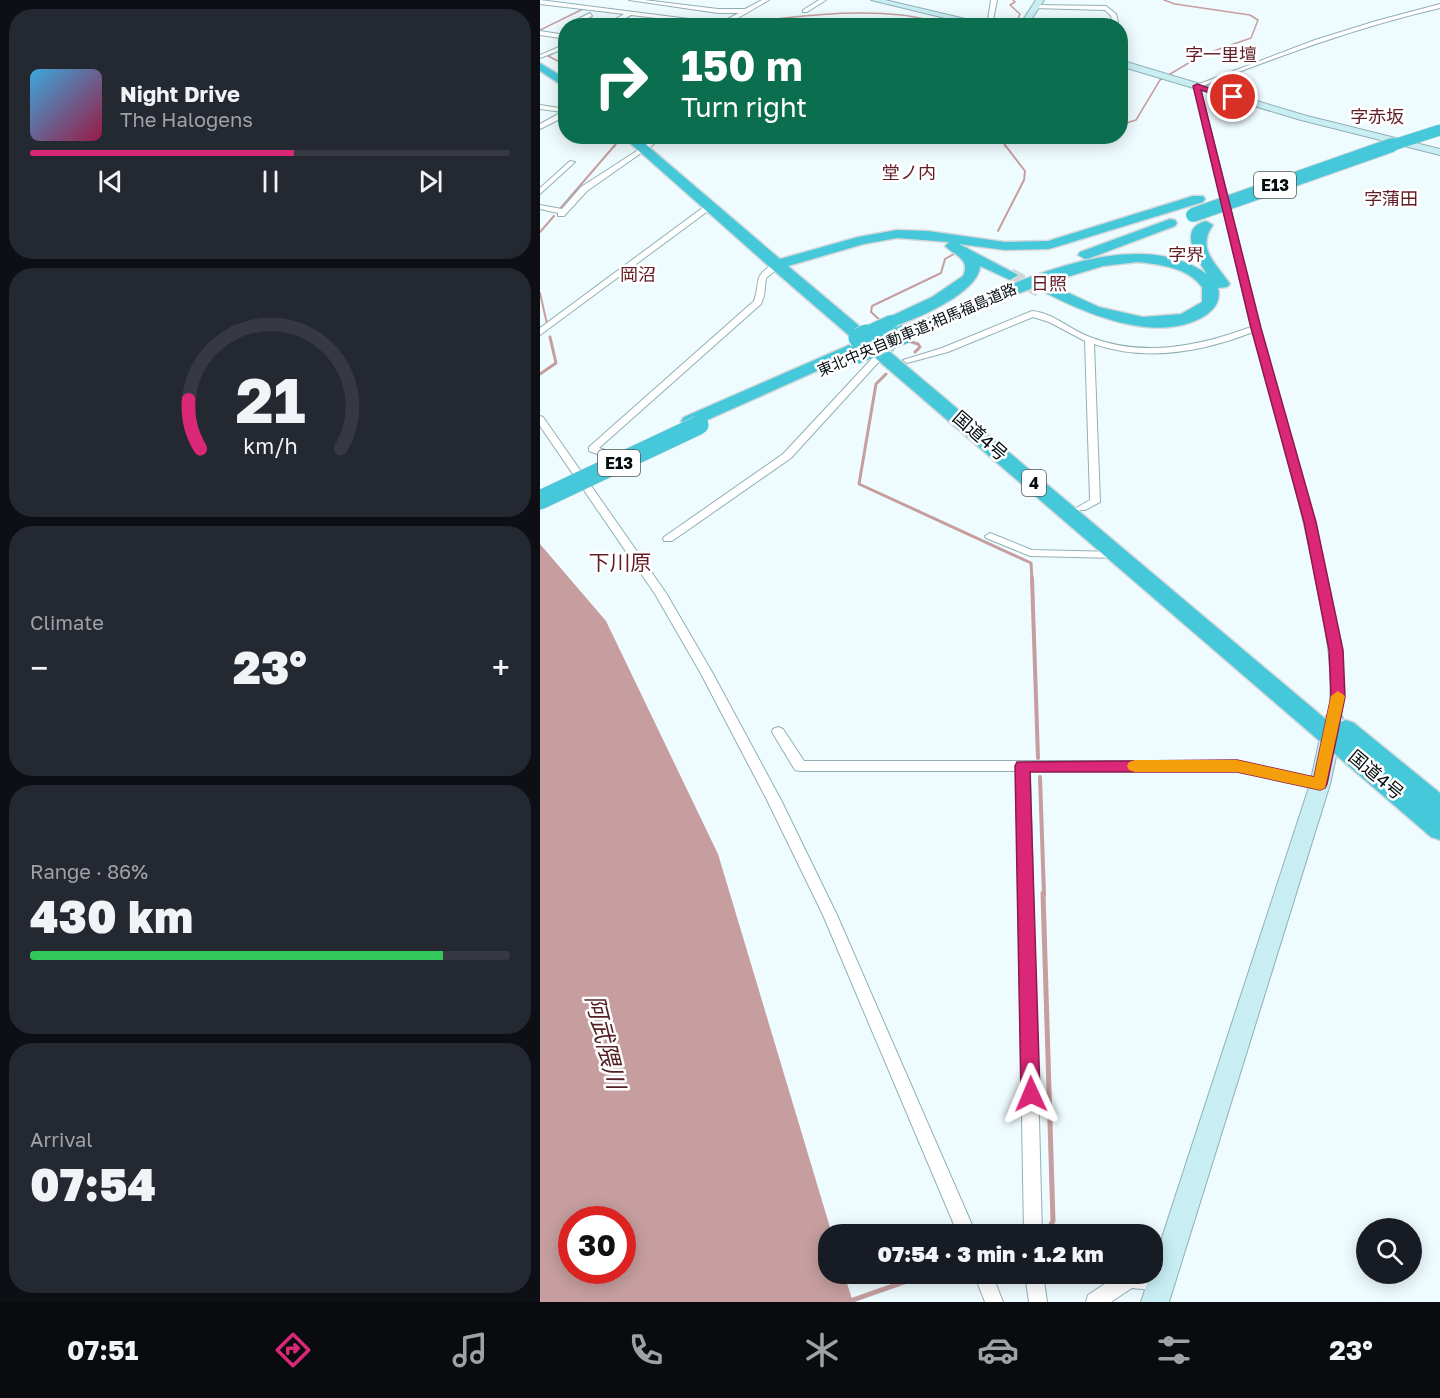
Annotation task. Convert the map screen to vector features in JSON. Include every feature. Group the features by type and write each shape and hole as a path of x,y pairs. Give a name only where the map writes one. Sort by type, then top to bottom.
{"highway":[{"path":"540,60 558,70"},
{"path":"540,60 558,77"},
{"path":"849,350 1054,274 1095,262 1114,260 1148,259 1184,266 1206,280 1211,288 1212,296 1209,304 1196,314 1165,322 1145,322 1101,314 1042,288 1084,314 1112,324 1155,328 1193,322 1216,309 1223,297 1222,284 1196,244 1199,219 1229,213 1358,159 1440,130"},
{"path":"787,263 889,241 920,239 1005,246 1049,245 1198,199 1358,159 1440,135"},
{"name":"国道4号","path":"647,144 708,208 787,263"},
{"name":"国道4号","path":"647,144 894,354 1081,508 1332,728 1440,830"},
{"name":"東北中央自動車道;相馬福島道路","path":"540,492 695,423 714,410 849,350 1199,219"},
{"name":"東北中央自動車道;相馬福島道路","path":"909,326 1199,219"},
{"path":"952,242 1015,273"},
{"path":"909,326 970,276 973,270 970,257 952,242"},
{"name":"東北中央自動車道;相馬福島道路","path":"540,500 849,350"},
{"name":"国道4号","path":"894,354 1118,555 1332,728 1440,807"}],"main road":[{"path":"875,0 958,18"},
{"path":"1028,18 1037,4"},
{"path":"1128,65 1304,118 1440,152"},
{"path":"1158,1292 1320,784 1332,728"}],"street":[{"path":"576,5 591,0"},
{"path":"632,0 718,11 748,10"},
{"path":"668,5 677,0"},
{"path":"733,18 766,0"},
{"path":"805,11 823,0"},
{"path":"991,18 994,0"},
{"path":"1088,8 1090,0"},
{"path":"541,2 662,18"},
{"path":"1037,4 1106,8 1114,18"},
{"path":"1332,728 1338,697 1336,650 1310,522 1256,328 1197,86 1393,17 1440,6"},
{"path":"621,18 629,14"},
{"path":"584,18 590,15"},
{"path":"540,33 558,36"},
{"path":"540,60 558,50"},
{"path":"540,107 558,110"},
{"path":"540,128 558,117"},
{"path":"540,207 562,213 584,189 645,144"},
{"path":"540,192 572,162"},
{"path":"540,332 708,208"},
{"path":"540,218 552,210"},
{"path":"634,464 592,449 758,302 760,298 759,279 763,273 787,263"},
{"path":"668,538 787,456 894,354 945,350 1032,314 1041,315 1089,341 1132,349 1179,349 1226,341 1256,328"},
{"path":"1081,508 1095,502 1089,341"},
{"path":"540,419 660,593 706,672 774,800 830,915 963,1224"},
{"path":"990,536 1030,553 1118,555"},
{"path":"778,732 800,766 1237,766 1320,784"},
{"path":"1023,766 1033,1224"},
{"path":"1095,1302 1130,1278 1158,1292"},
{"path":"986,1284 994,1302"},
{"path":"1035,1284 1038,1302"}],"water":[{"name":"阿武隈川","path":"540,544 606,621 718,854 829,1224 818,1224 818,1284 847,1284 853,1302 540,1302"}],"waterway":[{"path":"1013,0 1015,2 1010,5 1020,14 1018,18"},
{"path":"1128,122 1136,120 1160,80 1202,55 1251,38 1258,20 1250,15 1175,4 1164,0"},
{"path":"565,18 583,9"},
{"path":"787,18 858,13 919,18"},
{"path":"540,30 558,21"},
{"path":"557,51 548,56 558,61"},
{"path":"559,210 615,145"},
{"path":"998,231 1024,180 1025,171 1005,145"},
{"path":"540,232 554,216"},
{"path":"883,323 871,312 872,306 941,273 945,259 954,254"},
{"path":"540,293 547,324"},
{"path":"540,374 556,363 550,337"},
{"path":"905,340 918,344 920,347 915,352"},
{"path":"886,374 876,384 859,484 1031,563 1032,580"},
{"path":"1032,578 1038,758"},
{"path":"1040,777 1044,895"},
{"path":"1043,893 1051,1224"},
{"path":"847,1302 898,1284"}],"tunnel":[{"path":"1010,275 1039,290"}],"slow traffic":[{"path":"1135,766 1237,766 1320,784 1338,696"}],"district":[{"name":"字一里壇","path":"1221,55"},
{"name":"字赤坂","path":"1377,117"},
{"name":"堂ノ内","path":"909,173"},
{"name":"字蒲田","path":"1391,199"},
{"name":"字界","path":"1186,255"},
{"name":"岡沼","path":"638,275"},
{"name":"日照","path":"1049,284"},
{"name":"下川原","path":"620,563"}],"route":[{"path":"1031,1094 1023,766 1237,766 1320,784 1331,737 1338,697 1336,650 1310,522 1256,328 1197,86 1233,97"}]}
